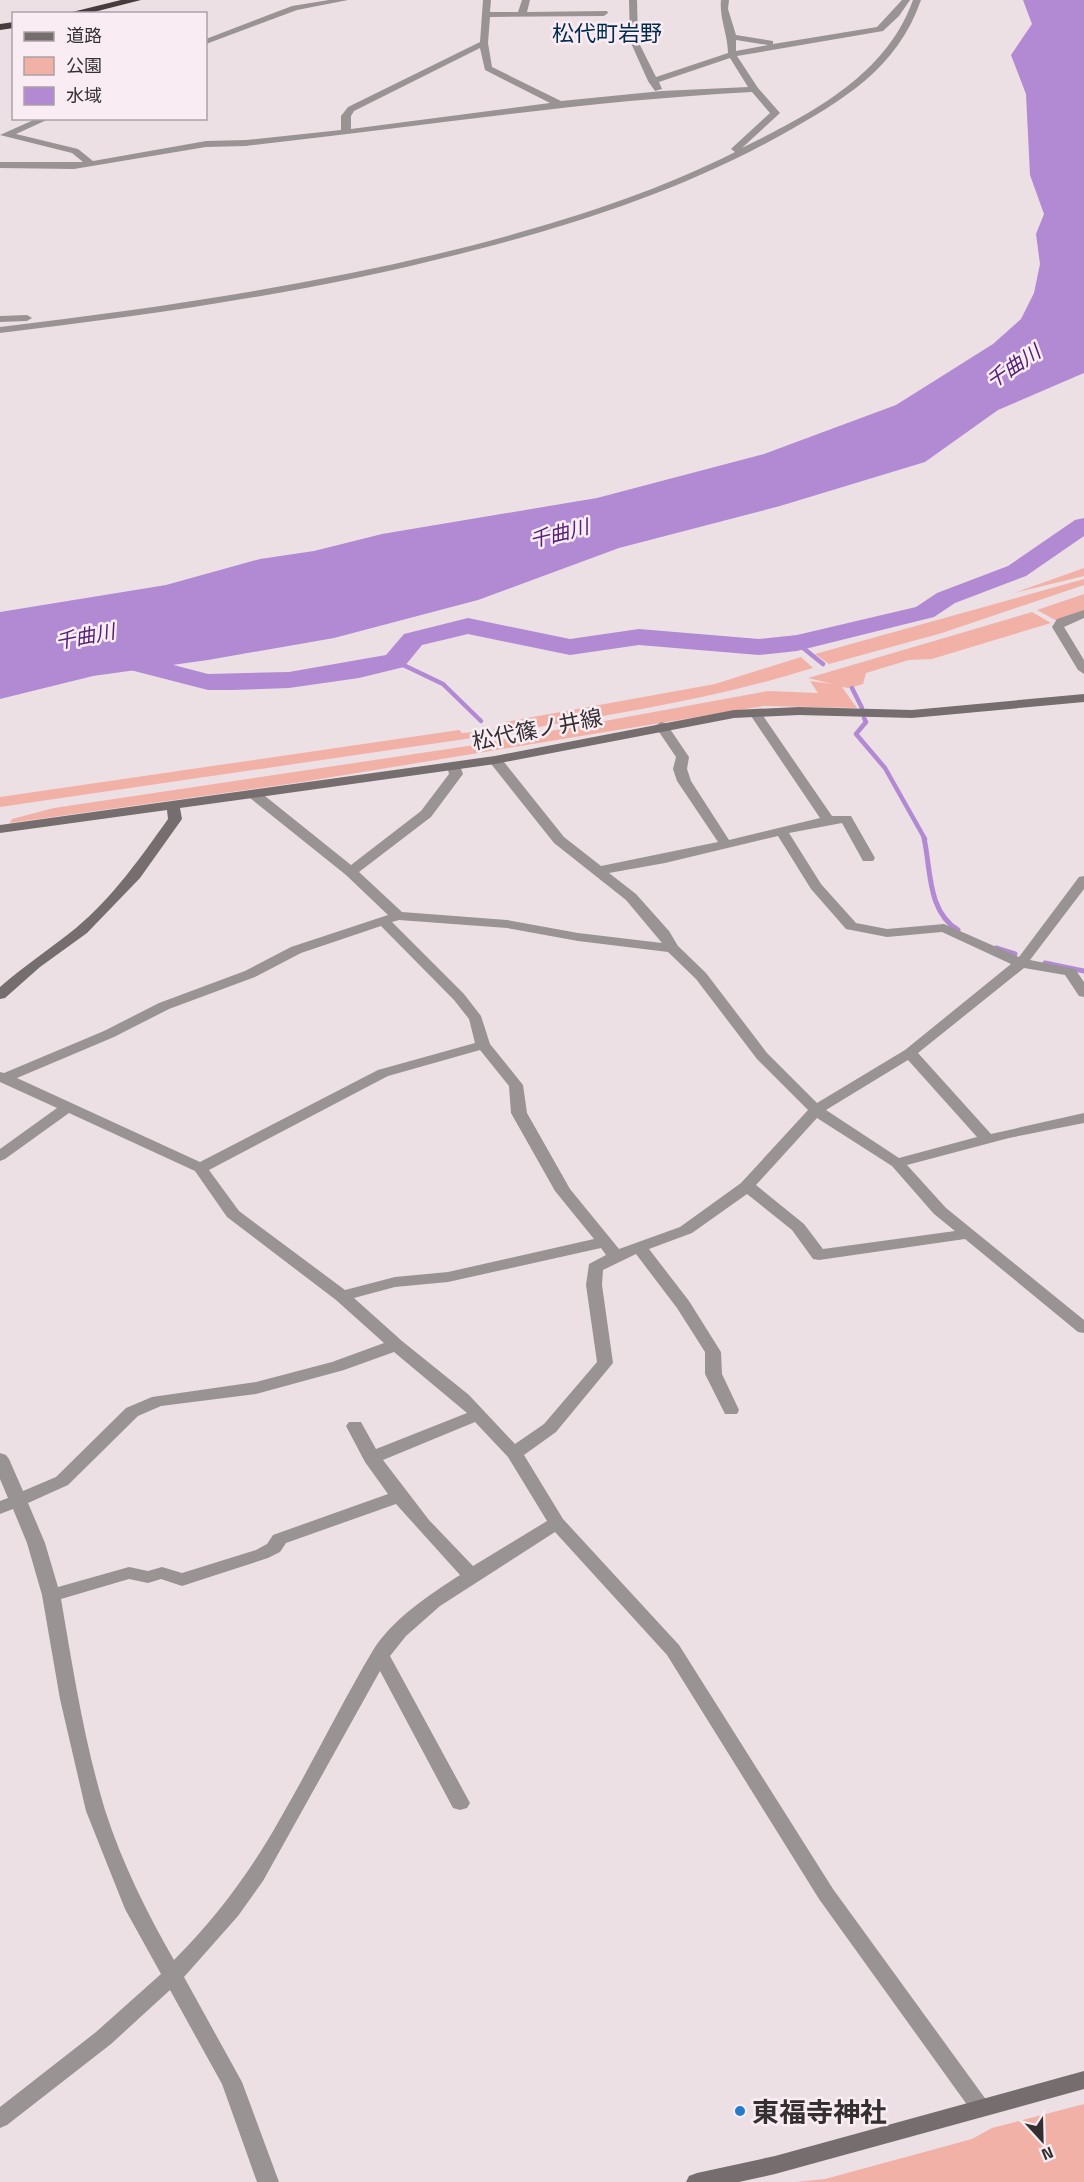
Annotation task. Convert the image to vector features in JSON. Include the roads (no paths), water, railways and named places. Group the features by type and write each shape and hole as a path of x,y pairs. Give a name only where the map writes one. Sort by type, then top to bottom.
{"highway":[{"path":"79,12 136,0"}],"main road":[{"name":"松代篠ノ井線","path":"0,829 495,760 661,726 755,713 799,711 912,714 1084,698"},
{"path":"0,995 35,964 82,930 135,874 175,819 172,806"},
{"path":"697,2182 775,2165 1084,2080"}],"street":[{"path":"295,8 307,0"},
{"path":"207,42 295,8 344,0"},
{"path":"488,0 484,43 488,68 560,104"},
{"path":"522,14 526,0"},
{"path":"587,14 588,0"},
{"path":"633,0 634,41 652,81 662,94"},
{"path":"724,162 775,113 754,89 732,54 732,38 724,9 725,0"},
{"path":"652,81 732,54 880,29 896,14 906,0"},
{"path":"0,330 250,297 429,260 578,219 648,195 763,143 832,102 857,84 889,55 905,32 917,0"},
{"path":"488,15 604,14"},
{"path":"732,38 779,46"},
{"path":"346,132 346,116 351,109 484,43"},
{"path":"0,165 91,164 206,144 246,143 346,132 560,104 662,94 754,89"},
{"path":"3,136 42,120"},
{"path":"3,136 75,152 91,164"},
{"path":"0,319 94,315 108,317"},
{"path":"0,338 87,325 108,317"},
{"path":"1084,614 1061,622 1058,627 1084,670"},
{"path":"755,713 828,820"},
{"path":"661,726 683,757 680,769 684,781 726,845"},
{"path":"495,760 559,840 631,897 664,934 672,948 701,976 762,1056 816,1110 897,1163 940,1211 1084,1328"},
{"path":"351,872 426,814 456,774 454,766"},
{"path":"255,795 351,872 398,916"},
{"path":"598,871 726,845 828,820 846,819 868,858"},
{"path":"781,831 816,886 851,926 887,933 944,928 1021,963 1070,972 1084,993"},
{"path":"514,1453 550,1428 605,1363 594,1285 595,1268 616,1256 686,1230 747,1186 816,1110 910,1053 1021,963 1084,880"},
{"path":"2,1077 109,1034 164,1006 250,974 296,950 398,916 507,924 578,937 672,948"},
{"path":"384,922 459,997 476,1019 483,1045 516,1085 519,1113 563,1191 616,1256"},
{"path":"200,1168 383,1074 483,1045"},
{"path":"910,1053 987,1139"},
{"path":"2,1077 200,1168 233,1214 342,1296 396,1346 438,1378 478,1415 514,1453 557,1523 674,1650 826,1894 980,2107"},
{"path":"0,1156 68,1108"},
{"path":"897,1163 987,1139 1084,1118"},
{"path":"747,1186 798,1227 819,1255 968,1234"},
{"path":"342,1296 395,1282 448,1277 605,1242"},
{"path":"640,1248 683,1305 713,1352 710,1361 713,1374 731,1410"},
{"path":"0,1508 62,1481 132,1412 158,1401 256,1388 338,1366 396,1346"},
{"path":"371,1458 478,1415"},
{"path":"355,1426 371,1458 400,1496 444,1549 473,1577"},
{"path":"0,1459 20,1501 51,1595 69,1699 96,1811 135,1909 173,1973 232,2082 268,2182"},
{"path":"51,1595 129,1573 148,1578 162,1573 182,1581 262,1554 274,1548 279,1539 400,1496"},
{"path":"0,2119 82,2057 173,1973 220,1922 255,1877 381,1654 402,1629 427,1606 557,1523"},
{"path":"381,1654 460,1803"}],"water":[{"name":"千曲川","path":"1023,0 1084,0 1084,373 998,410 925,462 780,506 619,548 478,600 334,638 208,660 93,676 0,699 0,612 166,585 260,559 314,551 382,534 597,498 764,454 896,405 993,344 1021,319 1034,293 1040,264 1036,234 1044,214 1030,175 1026,94 1011,55 1032,24"}],"waterway":[{"path":"116,658 208,682 232,682 289,680 359,670 395,661 413,639 468,626 570,647 639,637 759,647 797,643 925,612 946,598 1017,571 1084,525"},
{"path":"797,643 823,664"},
{"path":"395,661 443,684 481,721"},
{"path":"852,688 862,708"},
{"path":"864,718 866,722 856,734 885,768 925,839"},
{"path":"924,838 935,901 948,922 958,930"},
{"path":"996,948 1015,954"},
{"path":"1045,963 1084,971"}],"place":[{"name":"東福寺神社","path":"740,2111"}],"district":[{"name":"松代町岩野","path":"607,33"}]}
